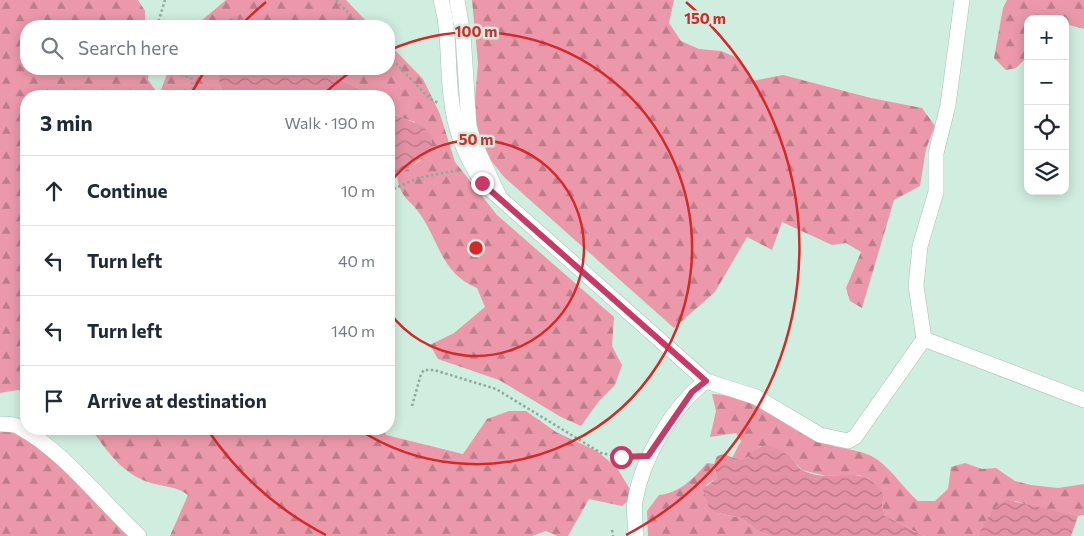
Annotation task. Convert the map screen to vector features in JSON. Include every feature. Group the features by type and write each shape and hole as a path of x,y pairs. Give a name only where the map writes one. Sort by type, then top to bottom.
{"street":[{"path":"441,0 453,23 466,77 469,126 473,140 499,197"},
{"path":"457,0 453,23 452,104 462,144 472,167 482,183 706,381 756,397 820,435 848,441 855,437 924,339 916,286 920,246 936,192 936,153 948,106 962,0"},
{"path":"451,78 466,77"},
{"path":"924,339 1084,400"},
{"path":"636,536 634,504 639,481 648,456 692,392 706,381"},
{"path":"0,424 17,425 20,427"},
{"path":"32,435 80,476 139,536"}],"path":[{"path":"159,20 165,0"},
{"path":"336,0 355,20"},
{"path":"395,62 428,98 438,103 452,104"},
{"path":"183,75 192,79 193,90"},
{"path":"395,188 418,178 472,167"},
{"path":"412,406 420,374 424,370 434,370 496,389 601,453 621,457 648,456"},
{"path":"612,530 613,536"}],"green space":[{"path":"0,0 138,0 145,11 145,20 20,20 20,75 148,75 148,80 155,90 20,90 20,390 0,393"},
{"path":"226,0 346,0 365,20 202,20"},
{"path":"472,0 674,0 669,23 681,41 699,49 721,51 738,58 752,81 783,75 871,98 922,108 935,126 926,149 920,186 894,200 862,308 850,301 846,288 861,252 846,243 832,245 782,222 772,250 747,237 715,292 674,328 504,177 482,149 474,111 478,63"},
{"path":"1007,0 1084,0 1084,29 1069,25 1069,15 1024,15 1024,60 1016,68 1006,70 994,58 1003,8"},
{"path":"395,50 423,79 440,114 455,162 497,215 614,317 612,346 622,365 615,385 599,401 581,426 561,417 499,380 438,359 430,345 454,333 485,307 477,288 466,282 449,267 422,217 403,195 398,183 397,175 420,161 415,122 395,114 395,90 362,90 330,75 395,75"},
{"path":"167,75 219,75 222,90 161,90"},
{"path":"712,394 742,400 820,442 871,456 889,470 918,501 935,501 948,489 951,467 965,463 982,469 996,468 1015,481 1031,485 1058,488 1084,484 1084,515 1078,516 1033,507 1016,501 990,514 978,536 924,536 885,516 882,504 884,495 860,475 826,476 802,470 791,458 760,446 744,459 732,458 741,441 736,433 710,437 716,411"},
{"path":"509,411 526,411 556,432 597,451 617,468 631,491 629,500 622,506 589,499 568,536 557,536 546,531 532,536 170,536 188,495 175,488 151,483 132,474 116,461 95,435 386,435 463,454 487,419"},
{"path":"0,429 17,429 20,431 20,435 26,435 35,441 134,536 0,536"},
{"path":"707,463 714,464 717,478 706,485 718,513 741,518 757,530 771,536 648,536 647,511 659,495 667,494 680,488 692,479"}],"water":[{"path":"233,17 242,20 228,20"},
{"path":"219,75 330,75 362,90 222,90"},
{"path":"395,114 424,128 431,135 432,143 428,151 422,158 395,176"},
{"path":"767,445 785,454 804,471 816,475 856,475 865,478 874,484 884,495 882,504 885,516 924,536 771,536 757,530 741,518 718,513 709,508 703,489 717,478 714,464 717,456 724,454 734,458 745,459 755,450"},
{"path":"1007,500 1078,516 1071,536 978,536 993,510"}],"route":[{"path":"482,183 706,381 692,392 648,456 621,457"}]}
